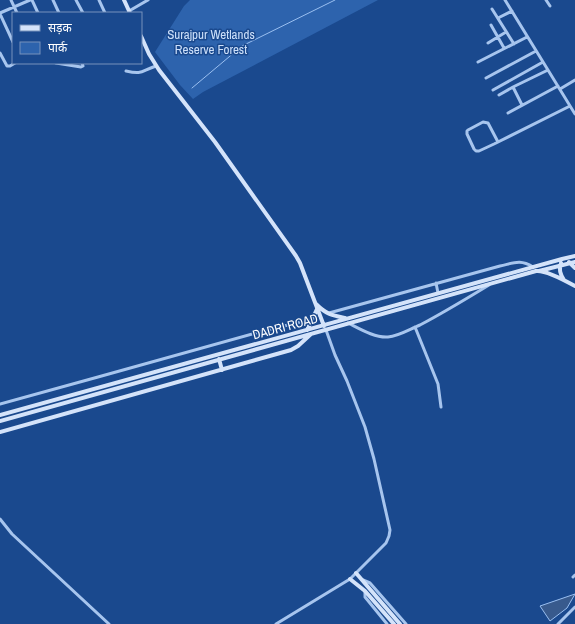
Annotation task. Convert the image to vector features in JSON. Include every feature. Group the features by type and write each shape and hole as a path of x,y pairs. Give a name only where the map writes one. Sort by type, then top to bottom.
{"main road":[{"path":"124,0 130,12"},
{"path":"142,38 156,66 215,142 296,256 325,327"},
{"name":"DADRI ROAD","path":"347,321 438,291 575,256"},
{"path":"564,280 560,272 560,265 564,258 575,268"},
{"name":"DADRI ROAD","path":"0,415 307,330 325,327 575,262"},
{"path":"537,271 564,280 575,286"},
{"path":"316,304 323,311 347,321"},
{"path":"307,330 317,308"},
{"name":"DADRI ROAD","path":"0,420 311,334 325,327"},
{"path":"0,432 291,350 298,346 311,334"},
{"path":"219,359 222,370"},
{"path":"356,573 400,624"},
{"path":"350,579 365,591 394,624"}],"street":[{"path":"10,0 16,12"},
{"path":"12,40 0,14 31,0 37,12"},
{"path":"53,0 59,12"},
{"path":"76,0 82,12"},
{"path":"99,0 104,12"},
{"path":"130,12 148,0"},
{"path":"506,0 575,114"},
{"path":"546,0 550,6"},
{"path":"492,9 514,44"},
{"path":"498,18 512,11"},
{"path":"491,25 504,48"},
{"path":"488,43 506,32"},
{"path":"478,62 527,37"},
{"path":"486,78 536,51"},
{"path":"0,53 8,67 13,64"},
{"path":"493,90 543,62"},
{"path":"65,64 82,67 82,64"},
{"path":"126,71 140,73 156,66"},
{"path":"500,95 548,70"},
{"path":"508,113 575,80"},
{"path":"513,87 522,105"},
{"path":"498,142 488,123 484,122 468,130 467,132 474,149 484,149 498,142 570,106"},
{"path":"327,313 500,266 520,262 526,263 533,267"},
{"path":"436,283 438,291"},
{"path":"347,321 363,330 380,336 387,337 396,335 454,307 492,283"},
{"path":"0,404 256,333 312,320"},
{"path":"276,624 350,579 386,543 390,530 365,427 325,327"},
{"path":"415,327 438,384 441,406"},
{"path":"0,519 12,534 109,624"},
{"path":"362,580 370,583 406,624"},
{"path":"365,591 365,597 387,624"},
{"path":"558,624 575,607"}],"green space":[{"name":"Surajpur Wetlands Reserve Forest","path":"190,0 378,0 203,92 193,99 180,85 155,52 184,6"}],"shaded area":[{"path":"575,594 567,608 550,621 540,606"}],"waterway":[{"path":"192,88 242,46 335,0"}]}
